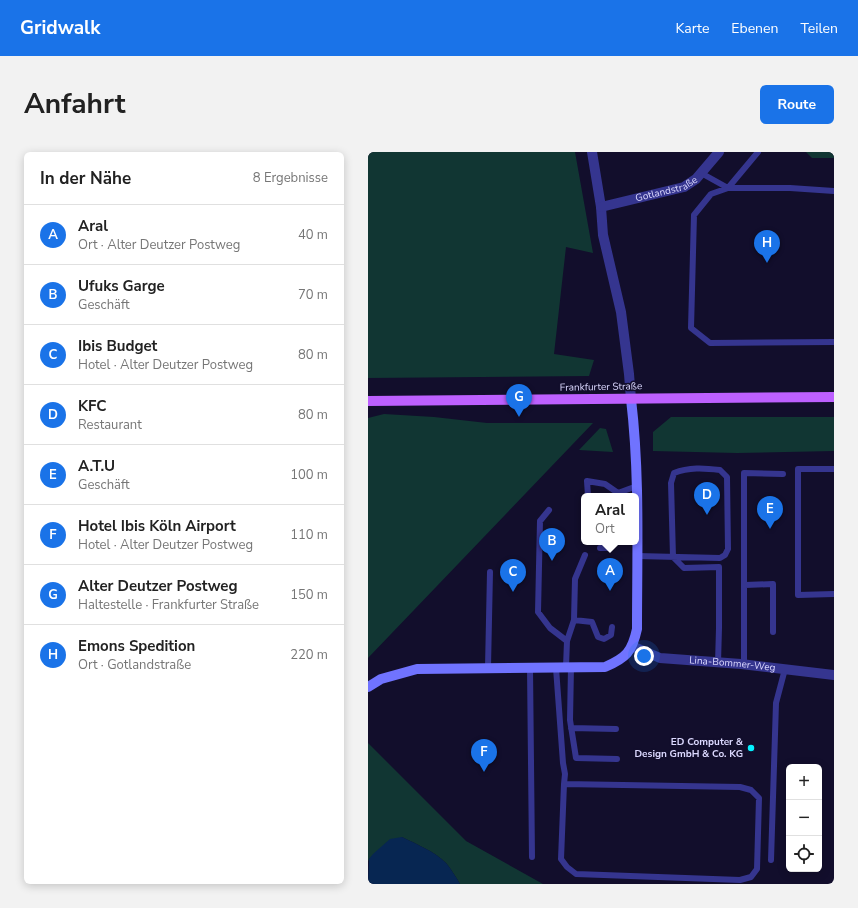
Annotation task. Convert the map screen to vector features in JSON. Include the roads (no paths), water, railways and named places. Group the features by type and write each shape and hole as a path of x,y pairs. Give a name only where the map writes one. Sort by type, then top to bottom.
{"main road":[{"name":"Frankfurter Straße","path":"368,401 834,398"}],"street":[{"path":"592,152 601,207 603,235 621,312 634,424 636,493"},
{"name":"Gotlandstraße","path":"601,207 684,188 702,173 719,152"},
{"path":"368,687 381,679 417,669 488,667 605,667 620,660 632,646 637,629 637,545"},
{"name":"Lina-Bommer-Weg","path":"632,646 660,658 785,669 834,675"}],"lane":[{"path":"728,188 758,152"},
{"path":"702,173 728,188"},
{"path":"834,191 790,188 728,188 711,194 694,216 691,328 710,343 834,342"},
{"path":"637,556 673,557 720,558 725,555 728,548 727,477 720,470 705,468 684,469 674,473 671,483 673,557 684,568 719,567 718,663"},
{"path":"834,468 798,469 798,594 834,594"},
{"path":"744,665 744,473 783,474"},
{"path":"588,493 587,481 605,484 617,493"},
{"path":"620,493 636,486"},
{"path":"550,510 540,521 538,612 550,628 567,642"},
{"path":"600,548 610,545 610,556"},
{"path":"564,784 740,787 751,790 759,798 757,870 751,876 740,880 576,874 567,868 561,859 564,784 565,774 563,764 565,667 567,642 574,620 575,579 585,555"},
{"path":"488,667 490,572"},
{"path":"745,585 773,584 773,632"},
{"path":"574,620 592,622 598,637 604,639 611,635 612,627"},
{"path":"565,667 571,728 576,758 617,758"},
{"path":"530,668 532,856"},
{"path":"771,860 776,703 785,669"},
{"path":"571,728 616,729"}],"water":[{"path":"402,837 425,848 446,863 460,884 368,884 369,859 390,839"}],"place":[{"name":"Emons Spedition","path":"767,263"},
{"name":"Alter Deutzer Postweg","path":"519,417"},
{"name":"KFC","path":"707,515"},
{"name":"A.T.U","path":"770,529"},
{"name":"Ufuks Garge","path":"552,561"},
{"name":"Aral","path":"610,591"},
{"name":"Ibis Budget","path":"513,592"},
{"name":"ED Computer & Design GmbH & Co. KG","path":"751,748"},
{"name":"Hotel Ibis Köln Airport","path":"484,772"}]}
